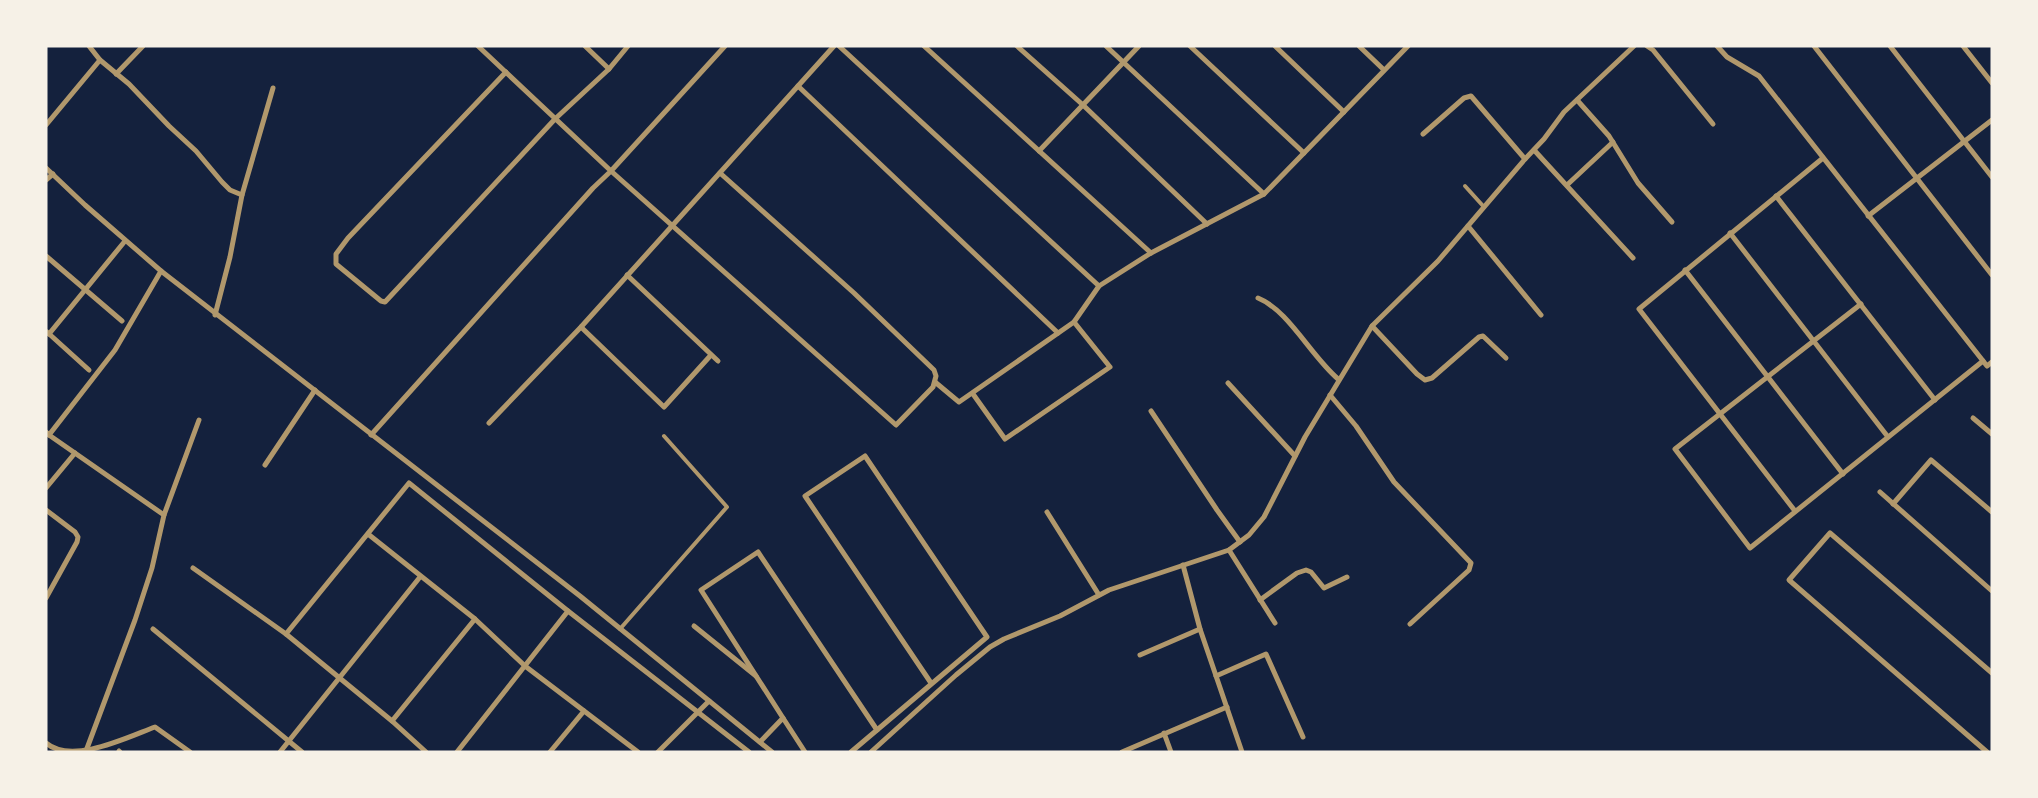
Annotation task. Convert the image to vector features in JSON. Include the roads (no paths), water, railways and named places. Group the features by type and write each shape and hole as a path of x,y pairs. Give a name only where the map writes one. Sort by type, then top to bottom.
{"street":[{"path":"89,46 100,60 129,84 196,151 230,190 242,195"},
{"path":"116,74 143,46"},
{"path":"478,46 611,171 896,425 933,387 936,376 934,370 854,293 720,173"},
{"path":"585,46 609,68"},
{"path":"506,72 348,238 336,254 336,264 375,297 385,302 556,119 609,68 628,46"},
{"path":"371,435 725,46"},
{"path":"489,423 581,327 834,46"},
{"path":"839,46 1099,286"},
{"path":"1017,46 1083,105 1207,224"},
{"path":"1106,46 1264,194"},
{"path":"1039,151 1139,46"},
{"path":"1190,46 1304,152"},
{"path":"1275,46 1344,112"},
{"path":"1359,46 1384,70"},
{"path":"935,382 959,402 973,394 1074,322 1099,286 1151,253 1264,194 1408,46"},
{"path":"872,752 920,706 990,647 1004,639 1060,616 1099,595 1130,582 1229,550 1240,542 1264,517 1295,456 1338,379 1372,326 1438,261 1525,158 1544,139 1564,112 1634,46"},
{"path":"1647,46 1653,50 1713,124"},
{"path":"1717,46 1726,57 1759,76 1986,366 1992,362"},
{"path":"1814,46 1991,271"},
{"path":"1890,46 1992,177"},
{"path":"1963,46 1992,83"},
{"path":"927,47 1151,253"},
{"path":"46,125 100,60"},
{"path":"798,86 1058,333"},
{"path":"215,315 230,257 242,195 273,88"},
{"path":"1422,134 1464,98 1471,96 1525,158"},
{"path":"1577,100 1600,125 1642,188 1672,222"},
{"path":"1868,216 1992,120"},
{"path":"1567,185 1613,142"},
{"path":"1534,150 1632,258"},
{"path":"1795,512 1721,413 1639,309 1823,158"},
{"path":"46,168 125,241 215,315 315,390 772,752"},
{"path":"46,180 53,174"},
{"path":"1776,196 1935,400"},
{"path":"1468,226 1541,315"},
{"path":"1730,233 1888,437"},
{"path":"89,370 47,333 125,241"},
{"path":"46,256 122,321"},
{"path":"1685,270 1843,474"},
{"path":"161,271 115,350 48,433 164,515"},
{"path":"627,275 718,361"},
{"path":"1258,298 1279,310 1318,360 1338,379"},
{"path":"1861,304 1675,449 1750,548 1983,361"},
{"path":"973,394 1005,439 1110,367 1074,322"},
{"path":"1372,326 1417,374 1425,380 1432,378 1479,337 1484,336 1488,338 1506,358"},
{"path":"581,327 664,407 711,355"},
{"path":"1228,383 1295,456"},
{"path":"265,464 315,390"},
{"path":"1330,395 1356,426 1394,482 1471,563 1469,570 1410,624"},
{"path":"1151,411 1216,510 1240,542"},
{"path":"1973,418 1990,431"},
{"path":"86,751 136,620 152,568 164,515 199,420"},
{"path":"46,488 75,453"},
{"path":"851,752 987,637 865,456 805,496 931,683"},
{"path":"1893,504 1932,460 1992,512"},
{"path":"286,634 409,484 749,752"},
{"path":"1880,492 1992,591"},
{"path":"46,510 75,532 78,537 46,598"},
{"path":"1047,512 1099,595"},
{"path":"1987,752 1789,580 1830,532 1992,674"},
{"path":"368,534 474,619 525,666 638,752"},
{"path":"1229,550 1275,623"},
{"path":"805,752 701,590 758,552 877,730"},
{"path":"1183,565 1200,628 1242,752"},
{"path":"193,568 286,634 392,721 426,752"},
{"path":"1260,600 1293,575 1302,571 1311,572 1324,588 1347,578"},
{"path":"280,752 420,576"},
{"path":"457,752 568,611"},
{"path":"392,721 474,619"},
{"path":"694,626 761,681"},
{"path":"1140,655 1200,628"},
{"path":"154,629 302,752"},
{"path":"1216,676 1266,654 1303,737"},
{"path":"658,752 710,701"},
{"path":"1122,752 1227,707"},
{"path":"550,752 584,711"},
{"path":"760,742 783,718"},
{"path":"46,743 54,750 86,751 154,727 190,752"},
{"path":"1164,733 1171,752"}],"lane":[{"path":"1465,186 1484,207"},
{"path":"619,629 727,507 664,436"}]}
